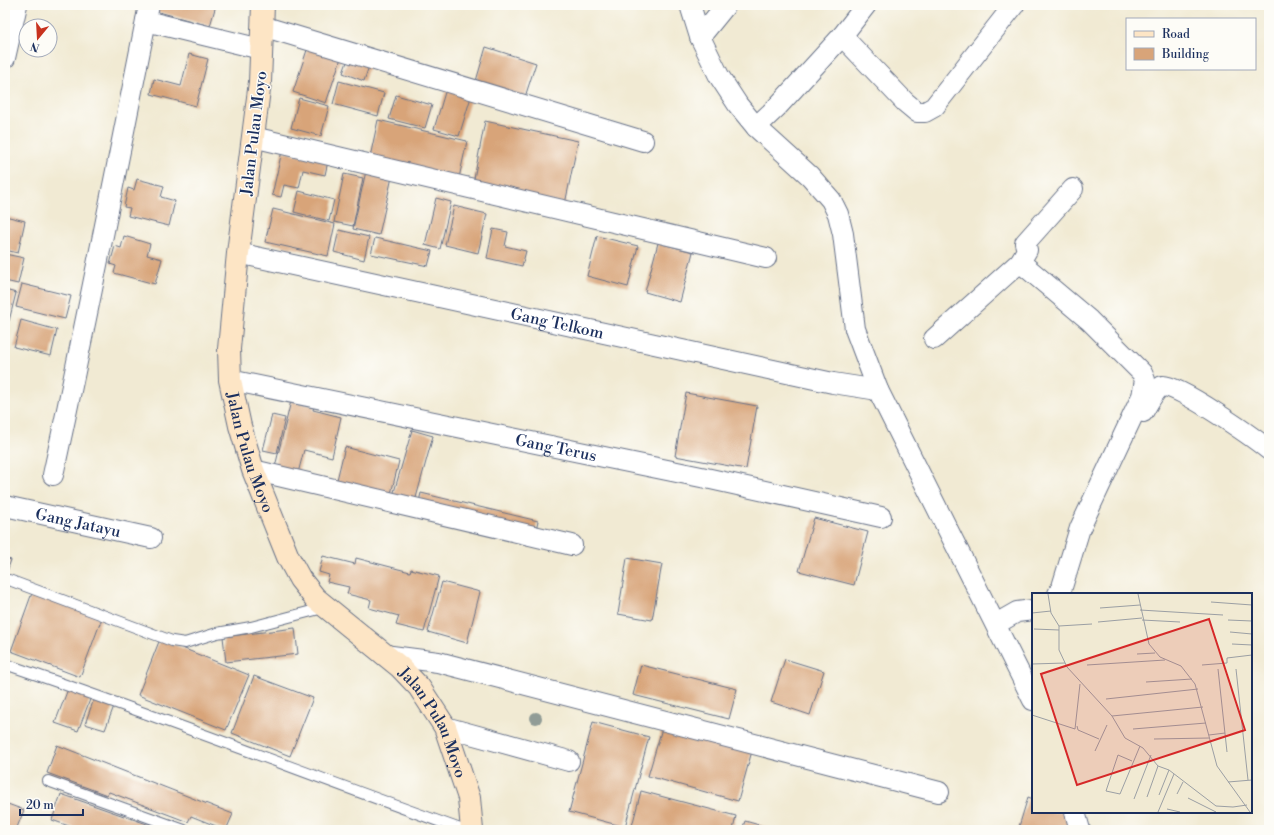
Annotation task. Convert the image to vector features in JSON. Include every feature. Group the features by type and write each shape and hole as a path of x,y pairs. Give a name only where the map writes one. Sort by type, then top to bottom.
{"street":[{"path":"5,58 17,5"},
{"name":"Jalan Pulau Moyo","path":"263,5 260,82 238,253 229,349 230,380 240,426 253,470 288,557 300,579 315,598 400,667 419,687 445,727 469,798 472,830"},
{"path":"690,5 700,37 719,76 738,105 756,127 810,176 831,200 838,214 850,276 855,329 878,390 1012,617 1030,694"},
{"path":"700,37 726,5"},
{"path":"756,127 778,106 842,36 866,5"},
{"path":"842,36 905,102 917,112 925,112 934,106 1014,5"},
{"path":"53,474 84,331 106,214 148,13 261,49"},
{"path":"262,26 643,141"},
{"path":"253,137 766,258"},
{"path":"934,339 1020,262 1027,250 1025,242 1073,189"},
{"name":"Gang Telkom","path":"238,253 795,375 878,390"},
{"path":"1020,262 1089,320 1142,373 1145,380 1142,396 1080,528 1062,587 1059,593"},
{"name":"Gang Terus","path":"230,380 706,478 881,517"},
{"path":"1073,593 1092,531 1134,428 1160,387 1165,386 1185,396 1226,420 1269,450"},
{"path":"253,470 572,546"},
{"name":"Gang Jatayu","path":"5,506 151,538"},
{"path":"384,655 454,666 939,792"},
{"path":"1030,694 1032,677"},
{"path":"445,727 569,761"},
{"path":"1075,813 1080,830"}],"lane":[{"path":"9,580 172,641 184,643 217,633 251,627 327,607"},
{"path":"5,664 96,695 309,775 464,830"},
{"path":"48,781 184,830"}],"building":[{"path":"156,5 216,5 210,26 155,11"},
{"path":"308,47 341,58 326,103 293,92"},
{"path":"486,47 536,63 525,97 476,81"},
{"path":"189,54 208,59 196,106 151,94 154,79 181,86"},
{"path":"348,59 369,66 364,81 343,73"},
{"path":"339,81 384,93 378,116 333,104"},
{"path":"446,89 471,97 459,136 434,129"},
{"path":"396,95 432,105 425,128 389,119"},
{"path":"299,98 329,106 321,136 291,128"},
{"path":"378,120 467,141 459,178 370,157"},
{"path":"485,121 578,141 565,204 473,184"},
{"path":"282,151 328,161 325,175 303,170 299,188 284,185 281,197 272,195"},
{"path":"366,171 392,177 379,235 353,229"},
{"path":"344,174 363,178 353,226 334,222"},
{"path":"137,179 164,186 161,197 175,201 169,226 128,216 130,208 124,207 128,188 134,190"},
{"path":"299,191 334,200 329,221 294,212"},
{"path":"436,198 451,202 440,249 425,245"},
{"path":"454,206 487,214 478,253 445,245"},
{"path":"273,209 335,224 328,256 265,242"},
{"path":"5,216 25,221 18,253 5,250"},
{"path":"493,229 508,232 505,246 526,251 522,266 487,258"},
{"path":"339,230 369,237 364,260 334,252"},
{"path":"124,236 150,244 147,255 162,259 155,284 114,273 116,266 110,264 115,246 121,248"},
{"path":"597,236 638,246 628,287 587,276"},
{"path":"375,238 432,251 428,266 371,254"},
{"path":"658,243 693,252 680,302 645,292"},
{"path":"5,254 24,258 18,284 5,281"},
{"path":"22,284 71,296 65,319 16,307"},
{"path":"5,290 16,293 9,321 5,320"},
{"path":"21,320 57,330 51,356 14,347"},
{"path":"686,393 757,406 746,469 675,456"},
{"path":"291,401 314,406 313,410 341,417 332,457 304,450 297,477 274,471"},
{"path":"272,415 285,418 277,453 263,450"},
{"path":"412,430 433,436 414,505 392,499"},
{"path":"345,447 399,461 389,502 335,488"},
{"path":"421,493 538,521 535,533 418,506"},
{"path":"814,518 868,532 854,585 799,571"},
{"path":"323,556 355,564 356,558 410,572 411,569 439,576 424,632 396,625 399,616 369,608 371,600 347,594 349,587 327,582 329,575 319,572"},
{"path":"5,558 11,560 5,577"},
{"path":"627,558 662,564 652,620 618,614"},
{"path":"442,582 480,592 467,643 428,632"},
{"path":"32,593 102,618 80,677 11,651"},
{"path":"295,628 298,654 226,662 223,637"},
{"path":"160,639 249,675 226,730 138,695"},
{"path":"785,659 824,671 810,715 771,702"},
{"path":"641,665 737,689 729,719 633,695"},
{"path":"254,676 313,698 290,756 232,733"},
{"path":"68,689 91,697 78,731 55,723"},
{"path":"94,699 114,706 105,730 85,724"},
{"path":"593,722 649,737 625,827 569,812"},
{"path":"663,725 752,751 738,801 648,776"},
{"path":"57,745 233,814 226,830 191,816 188,822 109,792 107,795 47,773"},
{"path":"641,791 736,816 733,830 631,830"},
{"path":"61,794 164,830 80,830 52,820"},
{"path":"1028,797 1032,799 1032,813 1068,813 1071,819 1068,830 1018,830"},
{"path":"5,803 24,810 16,830 5,830"},
{"path":"745,821 777,830 742,830"},
{"path":"888,826 898,830 886,830"}]}
